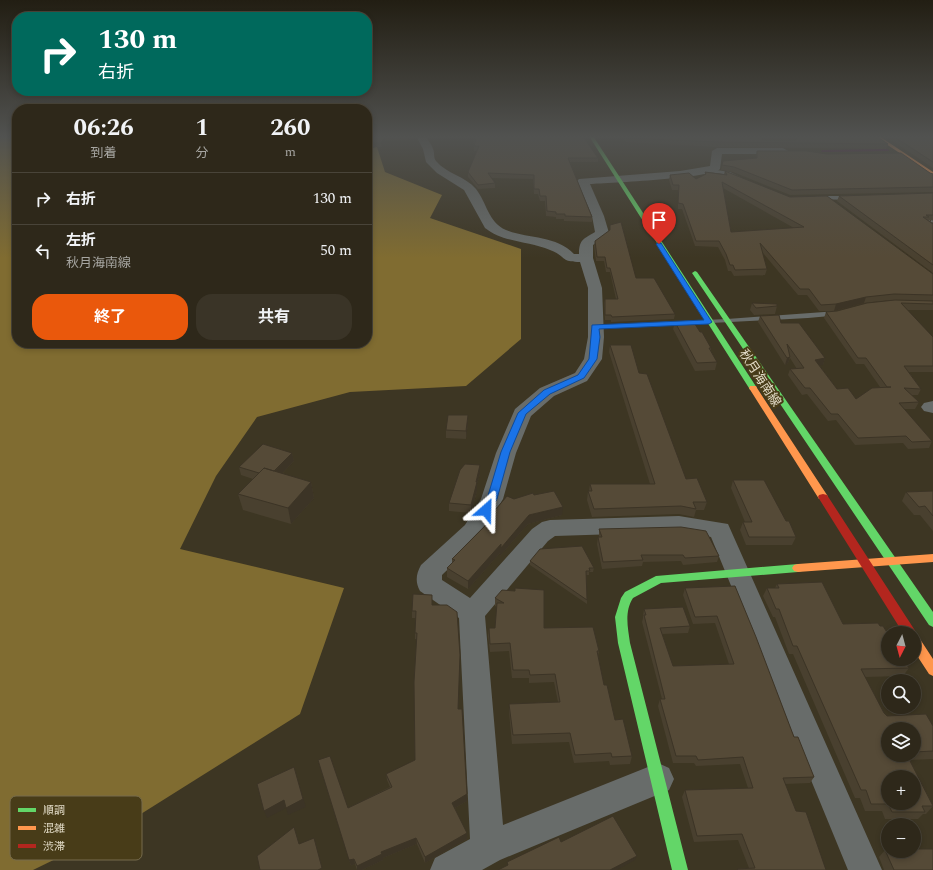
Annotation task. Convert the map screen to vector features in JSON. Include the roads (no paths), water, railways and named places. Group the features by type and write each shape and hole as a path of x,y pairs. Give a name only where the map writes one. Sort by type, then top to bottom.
{"main road":[{"path":"630,177 633,181"},
{"name":"秋月海南線","path":"617,179 906,626"},
{"name":"秋月海南線","path":"688,262 933,622"},
{"path":"680,870 624,643 620,618 624,599 635,589 660,579 933,558"},
{"path":"921,651 933,670"}],"street":[{"path":"449,177 472,192 485,221 501,233 566,251 570,258 586,258"},
{"path":"472,613 429,584 430,572 473,531 492,499 506,452 522,413 547,392 581,377 593,359 596,337 595,288 586,258 586,244 602,232 598,216 583,181 617,179 633,181 661,177"},
{"path":"488,848 472,613 540,536 550,528 679,524 720,530 865,870"},
{"path":"447,870 488,848 658,779"}],"lane":[{"path":"736,177 743,180"},
{"path":"811,199 858,197"},
{"path":"827,198 836,205"},
{"path":"595,327 808,316 849,310"}]}
